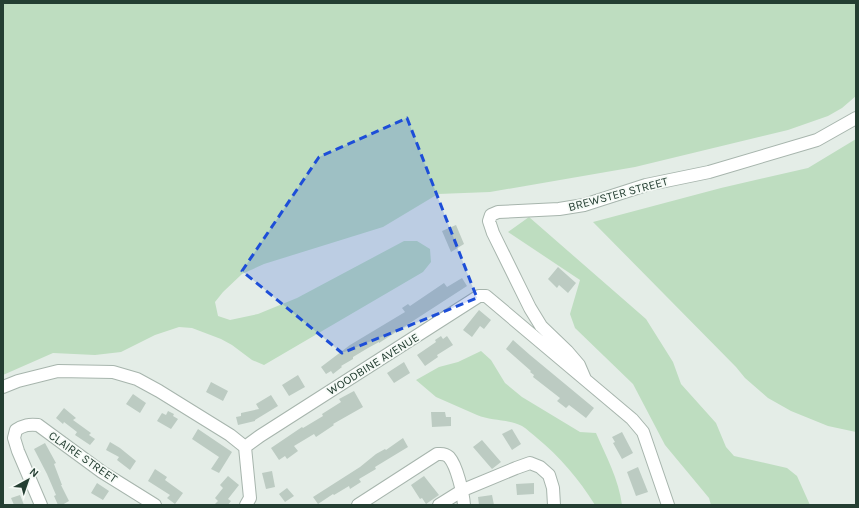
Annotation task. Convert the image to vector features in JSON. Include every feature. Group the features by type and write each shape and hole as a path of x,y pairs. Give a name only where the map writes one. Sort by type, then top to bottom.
{"street":[{"name":"BREWSTER STREET","path":"585,379 579,365 541,326 530,308 492,233 489,221 491,216 498,212 559,209 584,205 646,185 709,172 817,140 856,118"},
{"name":"WOODBINE AVENUE","path":"245,447 279,423 479,296 486,296 632,419 642,432 668,505"},
{"path":"3,387 18,381 58,371 113,372 137,379 159,391 245,447 250,498 246,505"},
{"name":"CLAIRE STREET","path":"41,505 18,452 14,438 16,430 29,424 38,425 102,472 155,505"},
{"path":"358,505 437,454 444,454 449,457 463,490 464,505"},
{"path":"439,505 463,490 530,463 540,467 548,475 553,488 554,505"}],"highlighted area":[{"path":"407,118 477,298 342,353 242,271 319,157"}],"green space":[{"path":"3,3 856,3 856,96 842,108 828,116 788,130 635,167 490,192 438,194 383,227 264,264 242,274 223,292 215,302 218,316 230,320 258,314 297,298 404,241 417,241 430,249 431,262 423,272 264,365 252,360 232,345 221,339 192,328 179,327 155,335 121,352 95,355 53,353 3,375"},
{"path":"856,139 856,432 828,426 791,411 768,398 745,378 736,367 593,222 721,188 808,168"},
{"path":"529,217 646,319 673,362 681,384 716,423 726,447 734,456 787,468 797,476 810,505 711,505 709,498 665,445 633,384 575,328 570,314 580,280 508,232"},
{"path":"481,351 491,360 505,383 522,397 580,432 596,433 615,477 622,505 595,505 576,477 545,445 522,426 511,422 477,415 436,397 416,380 439,367 458,362"}],"building":[{"path":"456,225 464,244 451,252 442,231"},
{"path":"558,267 576,283 568,293 559,285 557,288 548,279"},
{"path":"462,278 467,286 379,343 353,357 353,359 341,366 342,367 333,374 331,371 326,374 321,367 350,345 405,312 402,308 408,304 410,306 444,283 447,287"},
{"path":"479,310 491,320 484,329 480,326 472,337 463,330"},
{"path":"441,336 443,339 447,336 453,345 437,355 438,357 425,366 417,355 436,342 435,340"},
{"path":"513,340 594,408 586,418 569,405 566,408 557,401 560,398 533,377 534,375 530,372 531,371 506,349"},
{"path":"404,362 410,373 394,383 387,373"},
{"path":"298,375 305,387 289,396 282,385"},
{"path":"211,382 228,391 223,401 206,392"},
{"path":"354,391 363,407 333,424 334,425 316,437 314,434 294,446 298,451 287,459 285,456 279,460 271,448 302,427 303,428 323,416 322,414 341,402 339,399"},
{"path":"133,394 146,403 140,413 126,404"},
{"path":"271,395 278,406 255,421 238,425 236,417 241,416 241,413 259,409 256,404"},
{"path":"64,408 76,418 73,420 91,433 89,435 95,439 90,445 75,435 77,432 56,418"},
{"path":"168,411 174,414 173,416 178,419 171,429 157,421 162,413 166,415"},
{"path":"431,412 445,412 446,417 451,417 451,426 432,427"},
{"path":"198,429 232,452 219,473 211,469 219,457 192,439"},
{"path":"512,429 521,444 512,450 502,434"},
{"path":"622,432 633,453 622,459 613,443 615,442 612,437"},
{"path":"403,438 408,447 375,467 376,469 359,479 361,482 350,489 349,486 334,495 333,494 318,504 313,497 360,467 376,454 385,449 386,450"},
{"path":"482,440 501,462 492,469 473,447"},
{"path":"110,442 136,461 130,470 117,460 119,457 106,450"},
{"path":"45,443 56,463 54,464 61,485 69,501 62,505 58,505 54,496 56,495 47,474 34,449"},
{"path":"638,467 648,492 636,496 627,472"},
{"path":"155,469 167,477 165,480 183,493 175,504 167,498 170,495 148,481"},
{"path":"272,471 275,487 266,489 262,473"},
{"path":"228,476 239,485 228,499 231,501 228,505 214,505 218,501 215,498 223,488 220,485"},
{"path":"424,476 439,495 426,504 422,498 420,499 411,485"},
{"path":"97,483 109,491 103,500 91,493"},
{"path":"534,483 534,494 517,495 516,484"},
{"path":"287,488 294,496 285,502 279,494"},
{"path":"20,495 24,505 14,505 11,498"},
{"path":"492,495 494,505 479,505 478,497"}]}
